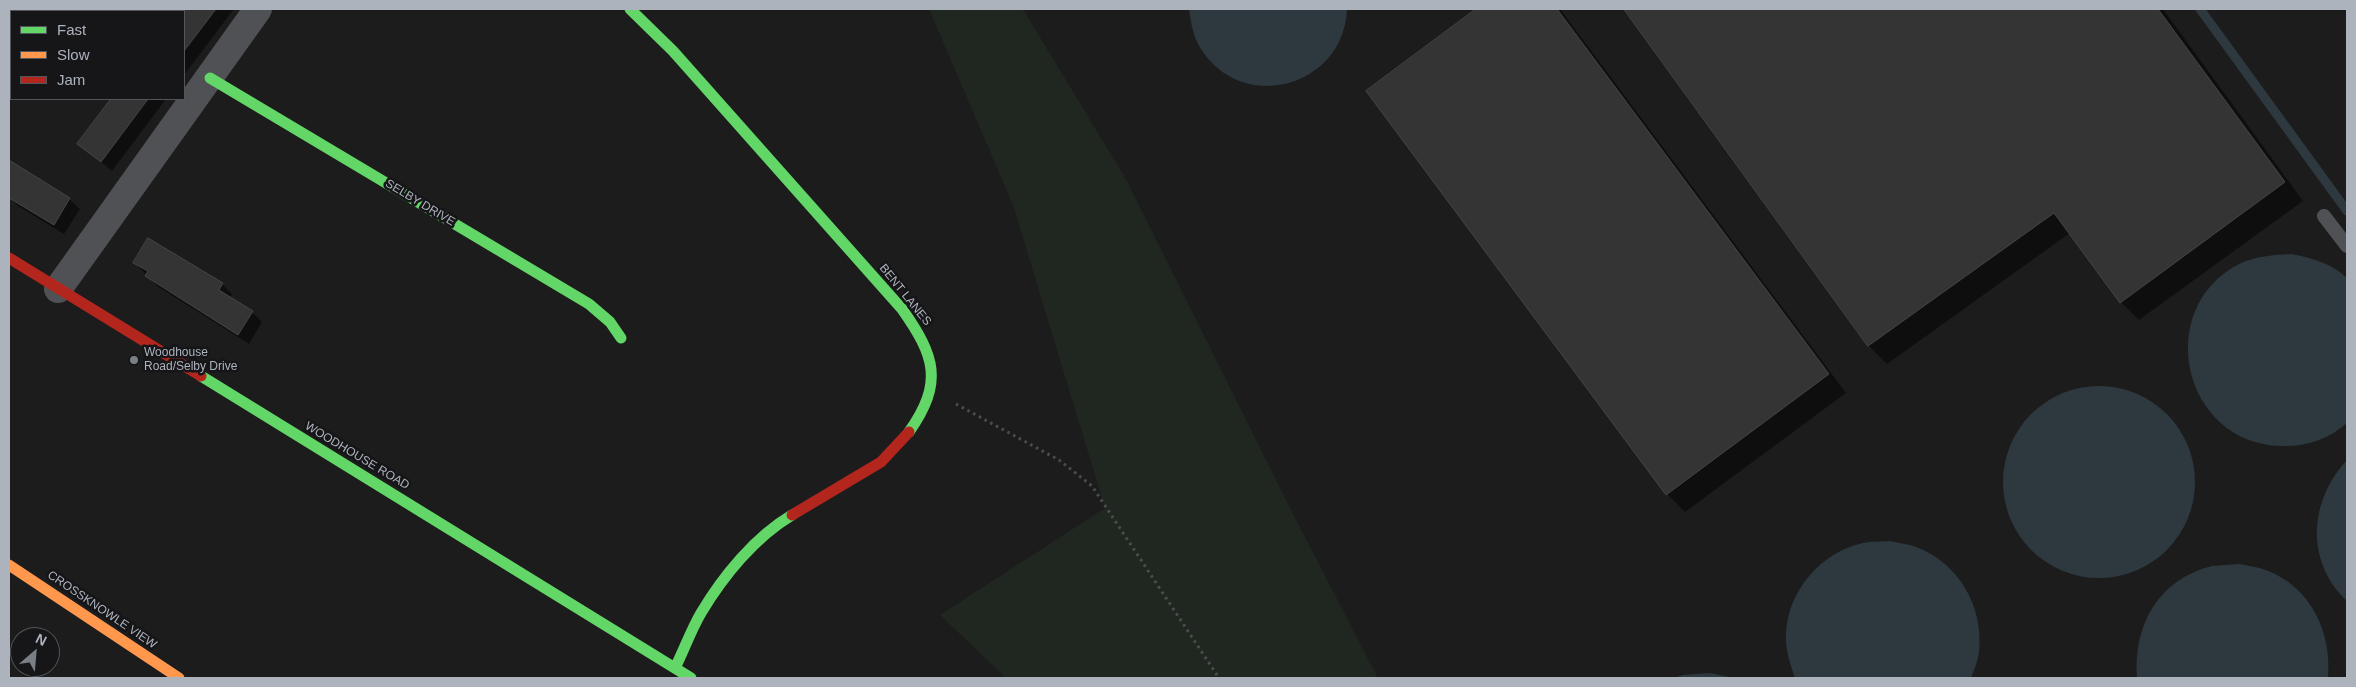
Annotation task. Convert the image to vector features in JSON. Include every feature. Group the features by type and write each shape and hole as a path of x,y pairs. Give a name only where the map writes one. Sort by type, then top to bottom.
{"street":[{"path":"58,289 258,9"},
{"name":"BENT LANES","path":"630,9 699,80 902,309 921,336 931,363 931,390 921,415 904,440 881,462 780,522 750,550 723,580 701,613 675,668"},
{"name":"SELBY DRIVE","path":"210,78 589,304 610,322 621,338"},
{"name":"WOODHOUSE ROAD","path":"9,258 691,678"},
{"name":"CROSSKNOWLE VIEW","path":"9,564 179,678"}],"lane":[{"path":"2324,216 2347,246"}],"path":[{"path":"931,390 1031,443 1059,460 1092,486 1219,678"}],"shaded area":[{"path":"929,9 1023,9 1127,181 1291,510 1378,678 1006,678 940,615 1105,508 1013,205"},
{"path":"1189,9 1347,9 1342,36 1329,57 1311,73 1289,83 1265,86 1241,82 1219,69 1201,49 1196,40"},
{"path":"2291,254 2321,262 2334,268 2347,278 2347,423 2325,438 2317,441 2281,446 2247,439 2221,423 2202,399 2191,371 2188,341 2195,311 2212,285 2245,261 2265,256"},
{"path":"2108,386 2118,387 2144,397 2160,407 2174,421 2188,445 2194,463 2194,501 2188,519 2174,543 2160,557 2136,571 2118,577 2090,578 2080,577 2054,567 2038,557 2024,543 2010,519 2004,501 2003,473 2004,463 2014,437 2024,421 2038,407 2062,393 2080,387"},
{"path":"2347,460 2347,601 2333,585 2324,568 2319,550 2317,531 2319,512 2325,494 2334,476"},
{"path":"1890,541 1913,546 1931,554 1956,575 1966,589 1973,603 1979,635 1978,655 1971,678 1795,678 1787,651 1786,633 1788,617 1800,588 1821,564 1834,555 1863,543"},
{"path":"2239,564 2263,569 2282,578 2306,600 2322,628 2326,644 2328,678 2137,678 2139,640 2153,607 2163,593 2193,572 2212,566"},
{"path":"1710,673 1734,678 1674,678 1683,675"}],"building":[{"path":"216,9 185,50 185,10"},
{"path":"1476,9 1557,9 1829,374 1666,495 1366,91"},
{"path":"1624,9 2158,9 2285,182 2120,303 2054,213 1868,346"},
{"path":"110,100 147,100 101,162 77,144"},
{"path":"9,160 70,198 54,225 9,198"},
{"path":"148,238 223,283 219,290 253,311 238,335 145,276 148,271 133,263"}],"waterway":[{"path":"2200,9 2347,211"}],"traffic: fast":[{"path":"630,9 673,51 902,309 922,341 931,369 931,384 927,398 909,432"},
{"path":"210,78 589,304 610,322 621,338"},
{"path":"201,376 691,678"},
{"path":"675,668 694,626 719,585 741,558 765,534 792,515"}],"traffic: slow":[{"path":"9,565 179,678"}],"traffic: jam":[{"path":"9,258 201,376"},
{"path":"792,515 881,462 909,432"}],"place":[{"name":"Woodhouse Road/Selby Drive","path":"134,360"}]}
